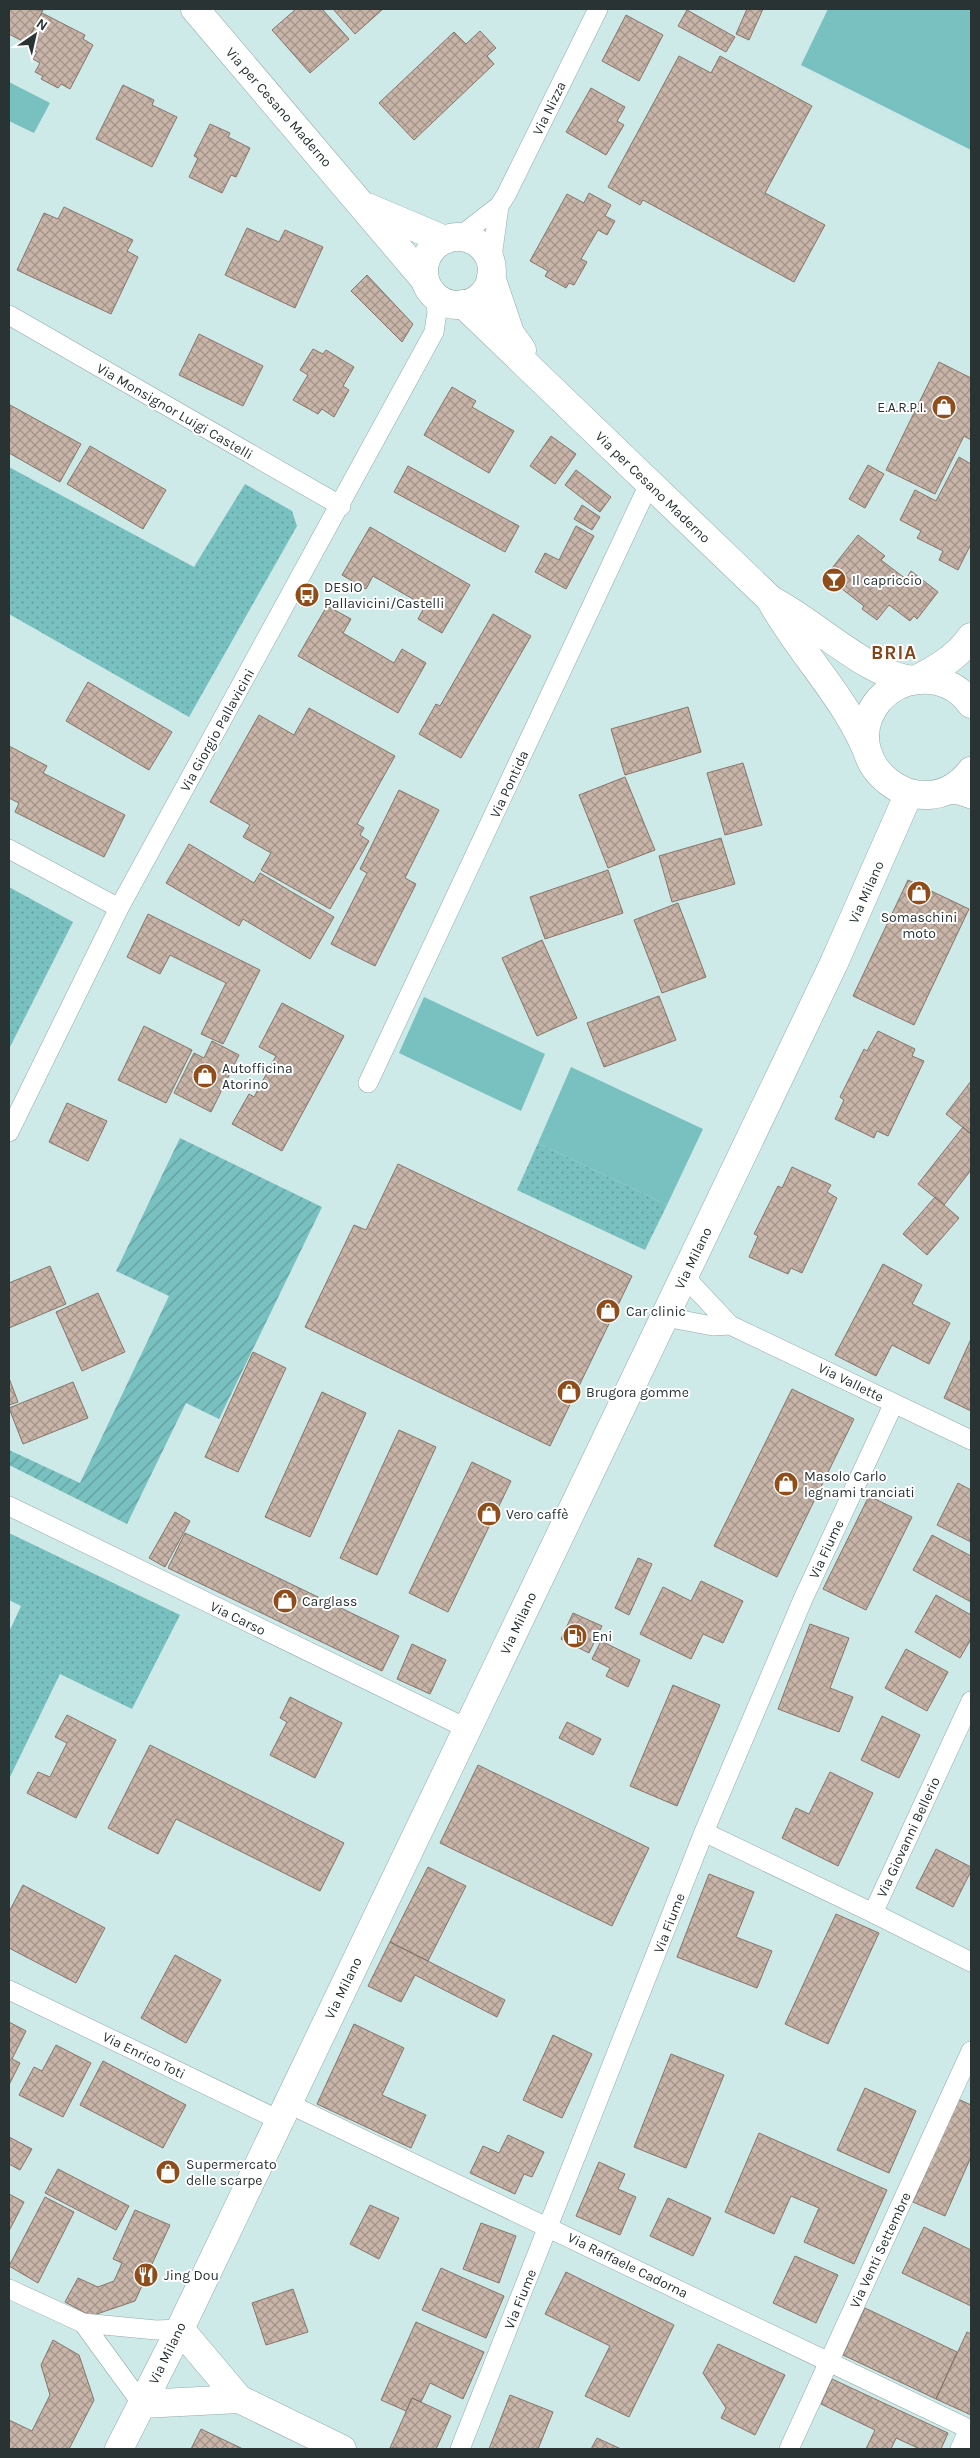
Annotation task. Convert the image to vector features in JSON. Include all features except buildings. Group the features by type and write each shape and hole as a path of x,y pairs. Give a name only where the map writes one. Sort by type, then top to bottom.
{"main road":[{"name":"Via per Cesano Maderno","path":"195,9 363,206 430,288"},
{"name":"Via per Cesano Maderno","path":"363,206 452,238"},
{"path":"452,238 466,238 486,252 491,271 488,285 480,296 462,304 448,303 430,288 426,259 434,247 452,238"},
{"name":"Via per Cesano Maderno","path":"491,271 510,333 537,374"},
{"name":"Via per Cesano Maderno","path":"462,304 770,599 793,611 867,662 889,673 915,680 927,679 944,683 958,691 971,704"},
{"name":"Via per Cesano Maderno","path":"770,599 782,622 820,672 852,720 870,758 883,779 894,787 909,793"},
{"path":"870,758 866,733 874,707 894,688 915,680 956,655 971,637"},
{"path":"909,793 937,794 954,787 971,771"},
{"name":"Via Milano","path":"119,2449 180,2329 834,963 909,793"},
{"path":"180,2329 239,2399 342,2449"},
{"path":"142,2404 239,2399"}],"street":[{"name":"Via Nizza","path":"491,271 499,206 598,9"},
{"name":"Via Nizza","path":"452,238 499,206"},
{"name":"Via Giorgio Pallavicini","path":"430,288 437,312 434,332"},
{"name":"Via Giorgio Pallavicini","path":"9,1132 119,908 341,506 434,332 462,304"},
{"name":"Via Monsignor Luigi Castelli","path":"9,315 341,506"},
{"name":"Via Pontida","path":"368,1083 649,484"},
{"path":"937,794 959,795 971,799"},
{"path":"9,849 119,908"},
{"name":"Via Vallette","path":"684,1276 730,1325 971,1440"},
{"name":"Via Vallette","path":"665,1317 713,1326 730,1325"},
{"name":"Via Fiume","path":"460,2449 704,1832 802,1599 894,1403"},
{"name":"Via Carso","path":"9,1506 468,1729"},
{"name":"Via Giovanni Bellerio","path":"704,1832 873,1913 971,1701"},
{"path":"873,1913 971,1962"},
{"name":"Via Enrico Toti","path":"9,1990 283,2111"},
{"name":"Via Venti Settembre","path":"789,2449 971,2051"},
{"name":"Via Raffaele Cadorna","path":"283,2111 549,2226 969,2429 960,2449"},
{"path":"9,2289 83,2323 156,2330 180,2329"},
{"path":"83,2323 142,2404"}],"shaded area":[{"path":"828,9 971,9 971,150 801,65"},
{"path":"9,82 50,103 34,133 9,121"},
{"path":"9,467 194,567 245,484 292,511 297,526 189,717 9,614"},
{"path":"9,887 73,922 9,1049"},
{"path":"424,997 545,1054 521,1111 399,1053"},
{"path":"571,1067 703,1129 667,1205 538,1143"},
{"path":"180,1138 322,1207 219,1419 186,1403 127,1524 9,1465 9,1450 80,1483 169,1296 116,1271"},
{"path":"538,1143 667,1205 645,1250 517,1190"},
{"path":"9,1533 180,1615 132,1709 60,1674 9,1779 9,1632 21,1606 9,1600"}],"place":[{"name":"E.A.R.P.I.","path":"944,407"},
{"name":"Il capriccio","path":"834,580"},
{"name":"DESIO Pallavicini/Castelli","path":"307,595"},
{"name":"Somaschini moto","path":"919,893"},
{"name":"Autofficina Atorino","path":"205,1076"},
{"name":"Car clinic","path":"608,1311"},
{"name":"Brugora gomme","path":"569,1392"},
{"name":"Masolo Carlo legnami tranciati","path":"786,1484"},
{"name":"Vero caffè","path":"489,1514"},
{"name":"Carglass","path":"285,1601"},
{"name":"Eni","path":"575,1636"},
{"name":"Supermercato delle scarpe","path":"168,2172"},
{"name":"Jing Dou","path":"146,2275"}],"district":[{"name":"BRIA","path":"894,652"}]}
